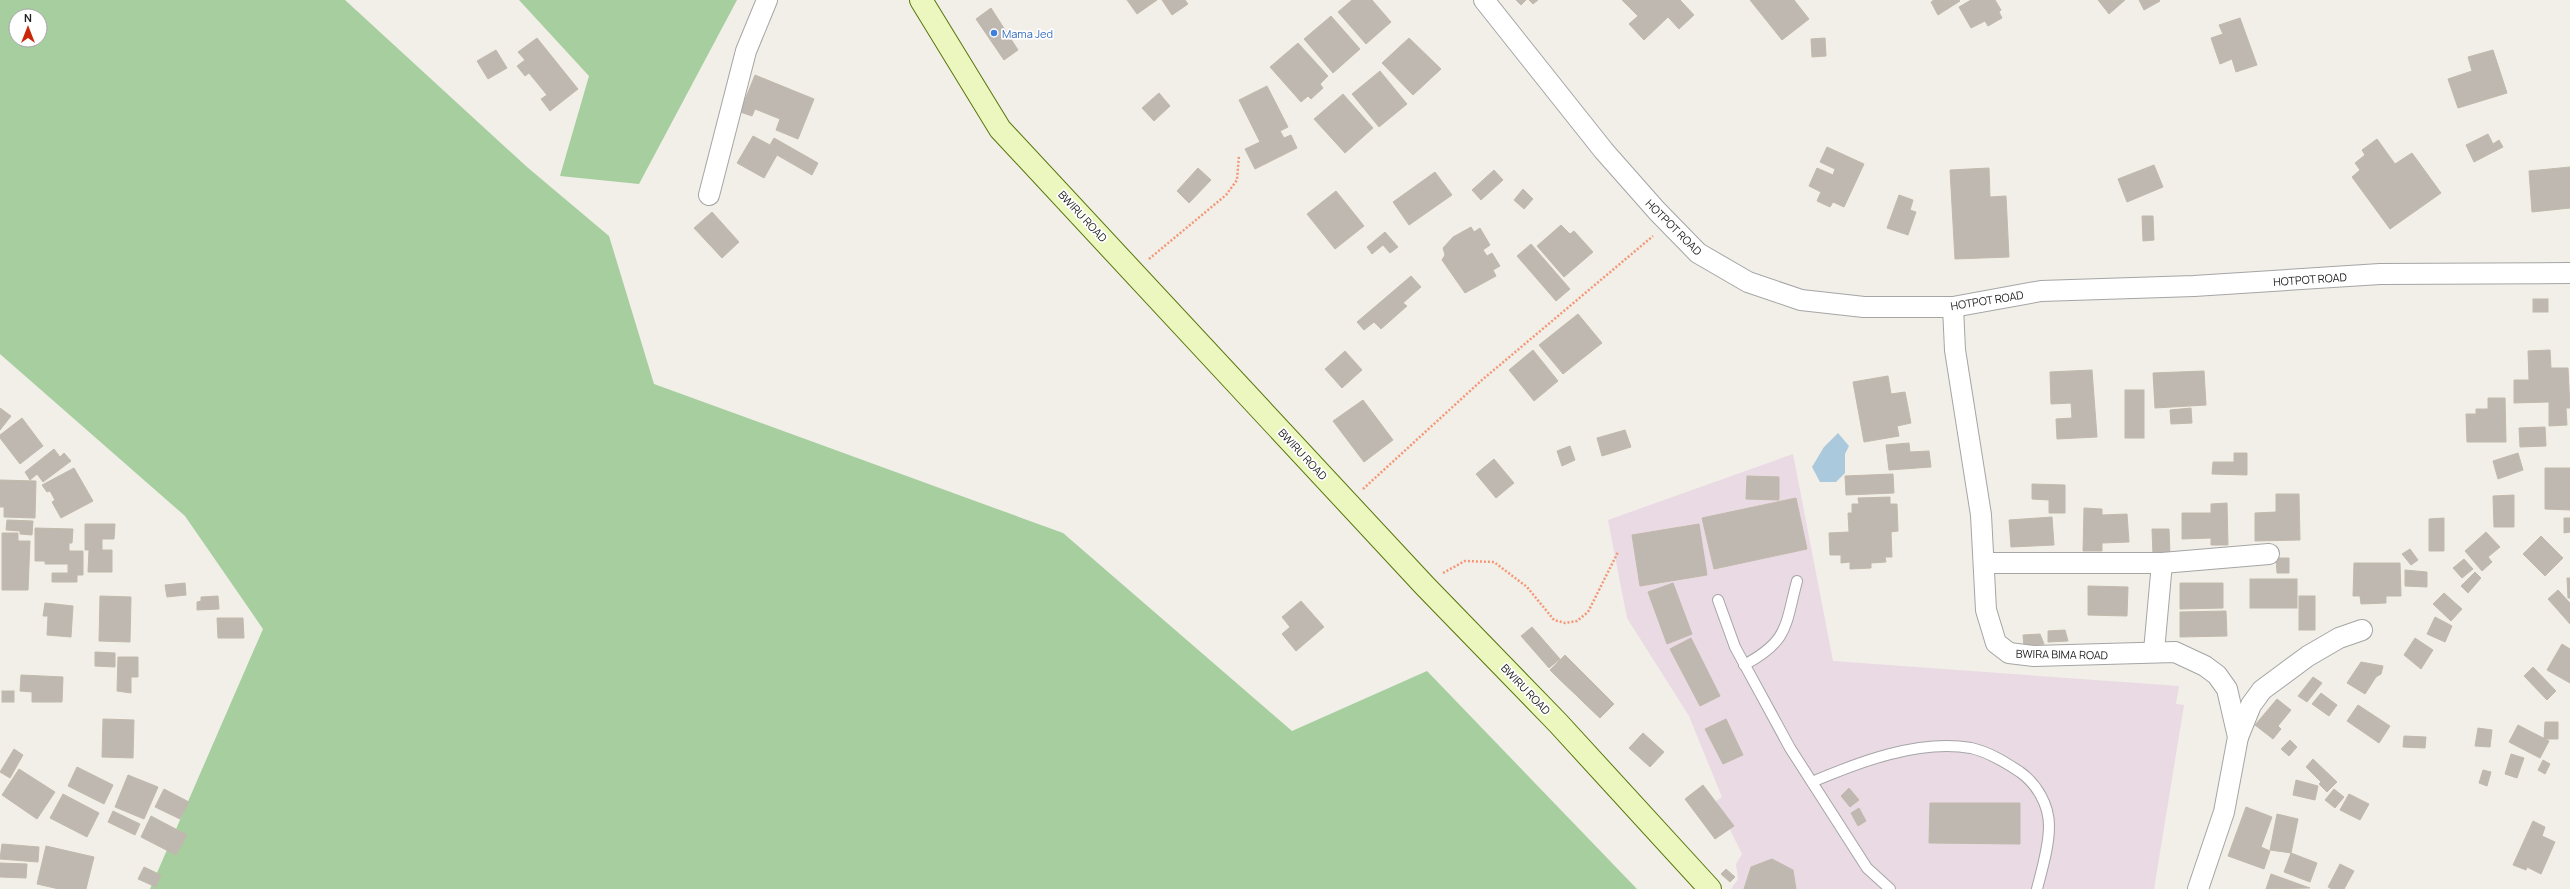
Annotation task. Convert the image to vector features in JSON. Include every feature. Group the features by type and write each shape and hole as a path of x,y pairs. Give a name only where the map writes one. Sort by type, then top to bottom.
{"main road":[{"name":"BWIRU ROAD","path":"921,0 1000,129 1133,270 1347,503 1558,723 1710,889"}],"street":[{"path":"709,195 746,51 767,0"},
{"name":"HOTPOT ROAD","path":"1484,0 1604,151 1668,223 1698,253 1748,282 1801,300 1864,307 1952,307 2041,291 2194,286 2380,274 2570,273"},
{"name":"BWIRA BIMA ROAD","path":"1952,307 1955,350 1981,515 1985,563 1986,610 1996,643 2009,653 2076,656 2154,651 2175,652 2192,658 2217,675 2227,689 2238,737 2224,812 2198,889"},
{"path":"1985,563 2162,563 2269,554"},
{"path":"2154,651 2162,563"},
{"path":"2238,737 2251,704 2262,690 2308,656 2339,638 2362,630"}],"lane":[{"path":"1744,665 1767,653 1779,640 1785,625 1797,581"},
{"path":"1718,600 1735,647 1790,748 1867,868 1890,889"},
{"path":"1812,782 1860,761 1911,750 1971,748 2000,759 2030,779 2044,801 2049,826 2037,889"}],"path":[{"path":"1133,270 1167,246 1226,195 1237,180 1239,155"},
{"path":"1347,503 1482,380 1668,223"},
{"path":"1425,586 1465,561 1494,562 1527,587 1554,620 1565,623 1577,621 1588,612 1618,552"}],"shaded area":[{"path":"1793,454 1833,661 2179,686 2176,704 2184,705 2154,889 1731,889 1738,879 1736,864 1742,854 1716,801 1722,797 1689,716 1627,618 1608,520"}],"green space":[{"path":"0,0 345,0 527,167 609,236 654,384 1063,533 1292,731 1427,671 1637,889 150,889 263,629 185,516 0,354"},
{"path":"519,0 737,0 639,184 560,176 589,76"}],"water":[{"path":"1838,433 1849,446 1845,454 1845,473 1836,482 1820,482 1812,467 1824,447"}],"building":[{"path":"1127,0 1157,0 1137,14"},
{"path":"1162,0 1185,0 1188,4 1172,15"},
{"path":"1352,0 1372,0 1391,22 1366,44 1338,12"},
{"path":"1516,0 1526,0 1521,5"},
{"path":"1529,0 1538,0 1533,4"},
{"path":"1622,0 1680,0 1694,15 1679,29 1668,17 1644,40 1629,24 1638,16"},
{"path":"1750,0 1794,0 1809,19 1782,40"},
{"path":"1934,0 1960,1 1938,15 1931,2"},
{"path":"1971,0 1995,0 2001,10 1999,12 2002,18 1988,26 1985,21 1971,28 1959,7"},
{"path":"2098,0 2125,0 2109,14"},
{"path":"2139,0 2159,0 2160,1 2144,10"},
{"path":"991,8 1018,50 1004,60 976,19"},
{"path":"1331,16 1360,49 1333,73 1304,39"},
{"path":"2240,18 2257,65 2236,72 2232,59 2220,64 2211,38 2223,34 2219,25"},
{"path":"537,38 578,89 550,111 541,99 547,95 529,73 525,76 517,66 525,60 518,52"},
{"path":"1409,38 1441,69 1413,95 1382,63"},
{"path":"1825,38 1826,56 1812,57 1811,39"},
{"path":"1298,43 1328,76 1320,84 1323,88 1311,99 1308,96 1301,102 1270,67"},
{"path":"496,50 507,68 488,79 477,61"},
{"path":"2493,50 2507,93 2458,108 2448,79 2472,71 2468,57"},
{"path":"1380,71 1407,104 1379,127 1352,94"},
{"path":"755,75 814,99 798,139 776,130 780,119 755,109 752,116 740,112"},
{"path":"1267,86 1288,127 1280,131 1284,138 1291,135 1297,148 1255,169 1245,149 1260,142 1239,100"},
{"path":"1159,93 1170,106 1154,121 1142,108"},
{"path":"1343,94 1373,128 1345,153 1314,119"},
{"path":"2488,134 2493,144 2499,140 2503,147 2474,162 2466,145"},
{"path":"753,136 770,145 774,138 818,163 812,175 777,155 764,178 737,163"},
{"path":"2377,139 2395,164 2412,153 2441,193 2390,229 2352,177 2360,170 2355,163 2365,155 2362,150"},
{"path":"1827,147 1864,164 1844,207 1833,202 1830,207 1817,201 1821,192 1809,186 1817,168 1833,175 1835,169 1820,162"},
{"path":"2154,165 2163,187 2127,202 2118,179"},
{"path":"2570,167 2570,208 2532,212 2529,171"},
{"path":"1198,168 1211,180 1189,203 1177,191"},
{"path":"1989,168 1990,197 2006,196 2009,257 1955,259 1950,170"},
{"path":"1494,170 1503,180 1481,200 1472,190"},
{"path":"1435,172 1452,195 1409,225 1393,202"},
{"path":"1523,189 1533,199 1524,209 1514,200"},
{"path":"1336,191 1364,226 1335,249 1307,214"},
{"path":"1899,195 1913,200 1910,210 1916,212 1908,235 1887,228"},
{"path":"712,212 739,242 722,258 694,228"},
{"path":"2142,216 2153,216 2154,240 2143,241"},
{"path":"1561,225 1570,234 1574,231 1593,252 1564,277 1537,246"},
{"path":"1471,227 1474,232 1480,228 1490,245 1483,250 1487,256 1492,253 1500,266 1493,270 1496,276 1465,293 1442,260 1445,255 1443,248 1453,237"},
{"path":"1385,232 1398,247 1390,253 1383,245 1372,254 1367,247"},
{"path":"1531,244 1570,289 1556,301 1517,256"},
{"path":"1411,276 1421,287 1403,303 1407,306 1381,329 1374,322 1364,330 1357,322"},
{"path":"2533,299 2548,299 2548,312 2533,312"},
{"path":"1578,314 1602,343 1563,374 1539,345"},
{"path":"1533,350 1558,381 1534,401 1509,370"},
{"path":"2550,350 2551,368 2568,368 2570,408 2566,408 2567,425 2549,426 2549,402 2514,403 2514,380 2529,380 2528,351"},
{"path":"1345,351 1362,370 1342,388 1325,369"},
{"path":"2092,370 2097,437 2057,439 2056,419 2072,418 2071,403 2051,404 2050,372"},
{"path":"2204,371 2206,405 2155,408 2153,373"},
{"path":"1888,376 1891,394 1905,392 1911,423 1897,426 1899,436 1864,442 1853,382"},
{"path":"2125,390 2144,390 2144,438 2125,438"},
{"path":"2488,398 2505,398 2506,442 2467,442 2466,414 2476,414 2476,409 2488,409"},
{"path":"1363,400 1393,440 1364,462 1333,421"},
{"path":"0,408 11,416 0,430"},
{"path":"2191,408 2192,423 2171,424 2170,410"},
{"path":"22,418 43,446 20,464 0,438 0,435"},
{"path":"2545,427 2546,446 2520,447 2519,428"},
{"path":"1625,430 1631,447 1602,456 1597,438"},
{"path":"1909,443 1910,452 1929,451 1931,467 1889,470 1886,445"},
{"path":"1570,446 1575,460 1562,466 1557,451"},
{"path":"54,449 60,457 64,453 71,461 43,482 37,474 30,480 25,472"},
{"path":"2234,453 2247,453 2247,475 2212,474 2213,462 2234,462"},
{"path":"2518,453 2523,470 2498,479 2493,461"},
{"path":"1494,459 1514,483 1496,498 1476,474"},
{"path":"74,468 93,501 61,518 52,502 55,500 50,491 47,492 42,485"},
{"path":"2545,468 2570,468 2570,510 2545,509"},
{"path":"1893,474 1894,493 1846,495 1845,476"},
{"path":"1747,476 1779,477 1779,500 1746,499"},
{"path":"0,480 36,481 35,518 4,517 4,507 0,507"},
{"path":"2032,484 2065,485 2065,513 2049,513 2049,500 2032,499"},
{"path":"2276,494 2299,494 2300,540 2255,541 2255,513 2276,512"},
{"path":"2514,495 2514,527 2494,527 2493,496"},
{"path":"1890,497 1890,504 1897,504 1898,531 1891,532 1892,557 1885,557 1886,562 1871,563 1871,568 1850,569 1850,562 1841,563 1841,555 1830,555 1829,533 1849,532 1848,513 1852,513 1852,504 1859,504 1858,498"},
{"path":"1796,498 1807,549 1714,569 1702,518"},
{"path":"2227,503 2228,545 2211,545 2211,538 2182,539 2182,513 2211,513 2211,504"},
{"path":"2084,508 2102,509 2102,515 2127,514 2129,542 2102,543 2102,551 2083,551"},
{"path":"2052,517 2054,545 2011,547 2009,520"},
{"path":"2444,518 2444,551 2429,551 2429,519"},
{"path":"2564,518 2570,518 2570,532 2564,533"},
{"path":"7,520 33,521 32,535 20,534 20,531 6,530"},
{"path":"85,524 115,524 114,539 102,539 102,550 112,550 112,572 88,572 89,550 85,550"},
{"path":"1699,524 1707,575 1640,586 1632,535"},
{"path":"35,528 73,529 72,543 69,543 69,551 83,551 83,575 77,575 77,582 52,582 52,573 68,573 68,564 45,564 45,561 35,561"},
{"path":"2152,529 2169,529 2170,555 2153,555"},
{"path":"2486,532 2500,547 2488,557 2492,562 2482,571 2465,551"},
{"path":"2,533 18,533 18,541 30,541 28,590 2,590"},
{"path":"2541,536 2563,558 2545,576 2523,554"},
{"path":"2410,549 2418,560 2411,565 2402,554"},
{"path":"2276,558 2289,558 2289,573 2277,573"},
{"path":"2464,559 2473,569 2462,578 2453,568"},
{"path":"2354,563 2400,563 2401,596 2386,596 2386,603 2361,604 2360,596 2353,596"},
{"path":"2405,570 2427,572 2427,587 2405,586"},
{"path":"2475,572 2481,578 2468,593 2461,586"},
{"path":"2567,578 2570,578 2570,598 2568,598"},
{"path":"2250,579 2297,579 2297,608 2250,608"},
{"path":"185,583 186,595 167,597 165,585"},
{"path":"1673,583 1692,634 1667,644 1648,592"},
{"path":"2180,583 2223,583 2223,608 2180,609"},
{"path":"2088,586 2128,587 2127,616 2088,615"},
{"path":"2558,590 2570,603 2570,624 2548,599"},
{"path":"2444,593 2462,609 2451,621 2433,604"},
{"path":"100,596 131,597 130,642 99,641"},
{"path":"218,596 219,609 197,610 197,602 201,601 201,597"},
{"path":"2299,596 2315,596 2315,630 2299,630"},
{"path":"1301,601 1324,627 1296,651 1282,634 1290,627 1282,617"},
{"path":"45,603 73,606 71,637 47,635 48,616 43,616"},
{"path":"2226,611 2227,636 2180,637 2180,612"},
{"path":"2435,617 2452,626 2445,642 2427,634"},
{"path":"217,618 243,618 244,638 218,638"},
{"path":"1532,627 1560,659 1549,668 1521,636"},
{"path":"2065,630 2068,641 2048,642 2048,631"},
{"path":"2040,634 2044,644 2024,646 2023,635"},
{"path":"1691,638 1720,696 1700,706 1670,649"},
{"path":"2415,638 2433,650 2421,669 2404,655"},
{"path":"2562,644 2570,649 2570,683 2547,670"},
{"path":"95,652 115,653 115,667 95,666"},
{"path":"1565,655 1614,704 1600,718 1550,670"},
{"path":"1565,655 1614,704 1600,718 1550,670"},
{"path":"118,657 138,657 138,677 131,677 131,693 117,691"},
{"path":"2361,662 2383,666 2381,674 2376,677 2365,694 2347,683"},
{"path":"2533,667 2556,691 2547,700 2524,676"},
{"path":"21,675 63,677 62,702 32,702 32,692 20,691"},
{"path":"2313,677 2322,683 2307,702 2298,696"},
{"path":"2,691 14,691 14,702 2,702"},
{"path":"2321,693 2337,705 2329,716 2312,704"},
{"path":"2277,699 2291,710 2278,726 2281,729 2273,739 2255,725"},
{"path":"2358,705 2390,726 2379,743 2347,721"},
{"path":"103,719 134,720 133,758 102,757"},
{"path":"1726,719 1743,755 1723,764 1705,729"},
{"path":"2545,722 2558,722 2558,739 2544,739"},
{"path":"2518,725 2549,741 2540,758 2509,742"},
{"path":"2478,728 2492,730 2490,747 2475,746"},
{"path":"1643,733 1664,752 1650,767 1629,748"},
{"path":"2404,736 2426,737 2425,748 2403,747"},
{"path":"2290,740 2297,747 2289,756 2281,749"},
{"path":"14,749 23,755 10,778 0,772"},
{"path":"2511,754 2524,758 2517,778 2505,774"},
{"path":"2313,759 2337,782 2327,792 2319,784 2321,782 2306,767"},
{"path":"2543,760 2550,764 2545,774 2538,770"},
{"path":"77,767 113,785 104,804 68,786"},
{"path":"19,769 55,792 37,819 2,795"},
{"path":"2483,770 2491,772 2487,786 2479,783"},
{"path":"128,775 158,787 144,819 115,807"},
{"path":"2296,780 2318,786 2315,800 2293,795"},
{"path":"1703,785 1734,826 1715,839 1685,799"},
{"path":"1849,788 1859,800 1850,807 1841,796"},
{"path":"164,789 189,802 180,819 155,807"},
{"path":"2334,789 2344,797 2335,808 2325,800"},
{"path":"63,794 99,813 87,837 50,818"},
{"path":"2349,794 2369,804 2360,820 2340,810"},
{"path":"1930,803 2020,803 2020,844 1929,843"},
{"path":"2246,807 2272,817 2261,847 2270,851 2264,869 2228,856"},
{"path":"1859,808 1866,821 1858,826 1851,813"},
{"path":"113,811 140,824 135,835 108,822"},
{"path":"2277,814 2298,819 2291,853 2270,850"},
{"path":"151,816 187,835 176,855 141,837"},
{"path":"2533,821 2545,827 2542,836 2555,842 2541,874 2527,867 2526,870 2513,865"},
{"path":"2,844 39,847 38,862 0,859"},
{"path":"46,846 94,857 86,889 59,889 37,884"},
{"path":"2291,853 2317,863 2310,882 2284,872"},
{"path":"1772,859 1793,870 1796,889 1744,889 1751,867"},
{"path":"0,863 27,864 26,878 0,877"},
{"path":"2340,864 2354,871 2344,889 2332,889 2328,887"},
{"path":"144,867 161,875 156,887 138,879"},
{"path":"1726,869 1735,877 1730,882 1721,874"},
{"path":"2271,874 2310,888 2266,889"}],"place":[{"name":"Mama Jed","path":"994,33"}]}
